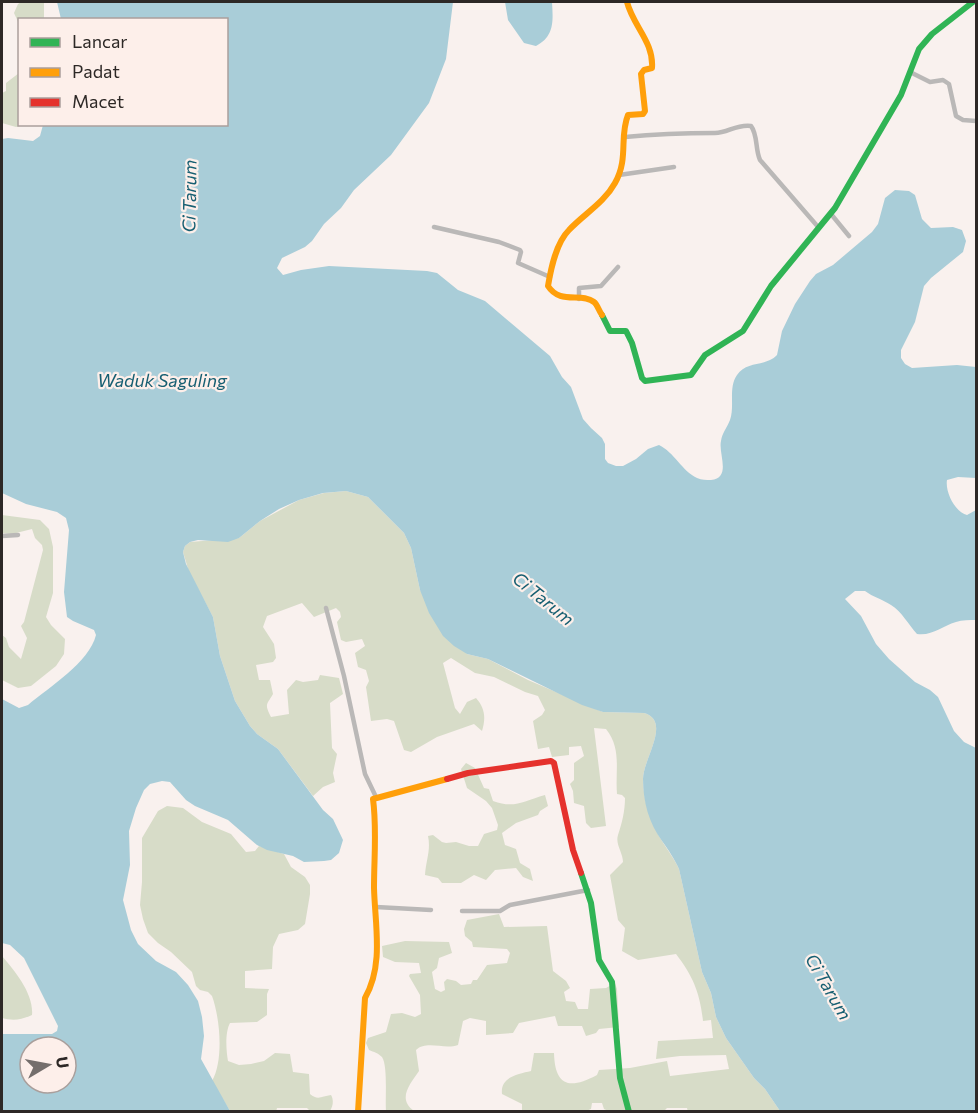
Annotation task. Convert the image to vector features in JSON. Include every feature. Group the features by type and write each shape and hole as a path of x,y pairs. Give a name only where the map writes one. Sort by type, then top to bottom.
{"street":[{"path":"627,2 631,17 644,36 653,66 649,70 644,70 641,75 645,111 643,114 627,117 624,159 619,175 604,198 565,235 560,244 548,286 551,291 570,300 592,300 610,331 626,331 644,380 691,375 699,361 711,350 743,331 771,286 831,213 901,95 919,49 928,38 973,2"},
{"path":"910,72 930,82 942,80 946,82 950,87 956,116 963,120 976,121"},
{"path":"625,137 688,131 716,133 736,126 751,126 755,134 760,160 819,228"},
{"path":"619,175 674,167"},
{"path":"831,213 849,236"},
{"path":"434,227 500,242 520,250 518,263 550,277"},
{"path":"579,299 579,288 601,286 618,267"},
{"path":"2,536 18,535"},
{"path":"326,608 344,676 365,774 376,797"},
{"path":"376,797 468,773 552,761 557,771 578,867 588,891 596,928 599,960 612,982 620,1078 629,1112"},
{"path":"358,1112 365,998 373,984 377,956 373,800 376,797"},
{"path":"462,911 500,911 510,905 588,891"},
{"path":"375,907 431,910"}],"green space":[{"path":"44,2 44,18 18,18 18,22 14,13 18,4"},
{"path":"18,74 18,126 20,126 16,127 2,123 2,93 6,91 6,83"},
{"path":"346,491 368,497 404,533 411,548 420,590 467,654 488,659 528,680 603,712 644,713 652,717 656,724 656,732 643,779 648,812 679,869 702,972 711,993 716,1017 726,1038 780,1111 688,1112 687,1108 667,1108 664,1111 608,1111 604,1109 602,1103 592,1103 591,1109 586,1111 522,1111 522,1104 502,1094 502,1088 507,1080 531,1071 534,1053 554,1053 557,1072 565,1082 571,1083 587,1080 597,1075 599,1070 630,1068 667,1061 670,1076 729,1069 726,1055 656,1059 658,1041 713,1038 711,1020 703,1021 695,985 676,954 638,960 622,951 625,928 618,920 610,875 623,862 617,838 625,798 617,794 616,752 606,729 594,728 606,826 591,828 586,823 584,806 574,803 570,784 574,780 574,763 584,756 581,746 569,747 569,755 552,757 549,747 538,749 533,721 545,710 538,696 494,677 475,673 451,658 443,663 455,708 460,714 467,702 476,698 484,713 482,731 474,724 437,737 411,752 404,750 394,721 387,719 371,721 366,687 369,681 366,670 358,667 355,653 365,646 362,639 346,642 341,640 337,622 341,617 336,608 314,617 302,603 267,616 263,627 274,644 276,658 273,662 256,665 259,680 270,680 273,694 267,706 271,717 289,714 287,690 296,680 303,682 318,680 320,675 339,678 343,694 330,703 332,748 337,754 333,773 335,782 323,787 313,796 278,749 250,726 235,701 220,656 213,617 189,572 183,552 185,546 190,542 239,538 260,521 299,500 324,493"},
{"path":"2,515 40,520 49,529 53,547 53,593 46,617 65,639 64,654 56,666 31,686 18,688 2,680 2,635 6,638 9,647 21,659 27,638 21,626 43,550 32,529 12,534 2,533"},
{"path":"466,763 475,768 484,788 489,789 493,801 513,804 545,795 548,806 538,815 516,823 502,833 505,845 516,849 520,863 530,869 533,881 523,877 516,868 495,870 486,880 474,875 461,883 442,883 438,878 425,875 429,851 428,836 433,835 446,843 456,842 478,846 484,834 497,830 498,825 492,808 467,788 461,769"},
{"path":"167,806 183,808 202,822 231,834 246,852 255,851 259,846 284,854 291,867 305,877 310,885 305,924 298,930 279,934 273,947 272,969 245,971 245,988 269,989 267,1015 257,1022 230,1023 227,1052 228,1061 239,1065 264,1061 275,1053 290,1054 293,1072 309,1074 310,1094 318,1098 331,1095 333,1103 330,1111 277,1108 276,1112 230,1111 212,1081 218,1062 220,1039 212,996 200,990 196,986 192,972 148,933 140,905 142,838 158,811"},
{"path":"499,914 504,927 547,926 553,971 566,981 570,988 564,992 566,1001 575,1002 578,1009 588,1009 590,989 606,988 615,983 619,1027 599,1029 596,1033 586,1036 582,1026 558,1026 555,1016 519,1023 513,1033 486,1035 486,1021 470,1018 463,1021 458,1045 430,1045 416,1050 419,1071 409,1086 406,1096 406,1102 414,1111 386,1111 384,1061 382,1057 369,1050 366,1043 368,1038 386,1032 391,1014 402,1013 415,1017 421,1014 420,995 409,976 421,973 419,963 395,962 383,957 382,946 405,941 449,942 452,953 439,958 437,968 432,972 435,989 441,992 445,990 444,982 447,979 461,985 471,984 473,980 477,980 487,965 507,963 510,953 507,949 473,947 472,942 465,936 464,929 467,920"},
{"path":"2,956 27,991 32,1015 17,1020 2,1018"}],"water":[{"name":"Waduk Saguling","path":"57,2 453,2 446,59 429,103 391,155 354,190 312,241 282,258 277,268 283,275 329,266 437,273 458,290 485,301 550,356 562,377 571,387 583,419 602,438 605,444 605,459 608,463 623,466 648,449 659,445 687,471 702,480 717,478 723,470 721,441 731,415 733,386 737,375 746,367 768,361 777,355 782,331 795,304 810,281 872,232 878,224 885,198 895,190 909,191 915,195 922,219 931,228 953,227 962,230 966,241 963,252 924,286 915,322 901,350 901,358 912,368 957,365 976,367 976,478 958,477 947,480 947,485 952,501 959,510 967,515 976,510 976,620 958,621 933,632 917,634 895,608 865,591 855,591 845,599 861,616 876,644 889,659 915,682 938,697 954,731 964,742 976,748 976,1111 780,1111 726,1038 716,1017 711,993 702,972 679,869 657,834 648,812 643,779 656,732 656,724 652,717 644,713 603,712 582,705 488,659 467,654 454,646 443,636 429,613 420,590 411,548 404,533 368,497 346,491 323,493 299,500 260,521 239,538 228,542 198,540 190,542 185,546 183,552 186,564 213,617 220,656 235,701 250,726 278,749 323,810 333,819 343,840 339,853 331,860 304,862 293,856 267,850 257,845 228,820 195,806 186,800 170,782 162,781 150,784 144,790 129,831 130,865 123,900 131,930 138,944 156,961 176,972 198,1001 204,1036 201,1059 230,1111 2,1111 2,1034 52,1034 57,1031 58,1026 24,958 10,945 2,943 2,699 19,708 28,705 77,665 92,645 96,635 94,630 67,617 64,592 69,530 66,518 57,512 26,504 2,493 2,139 33,141 40,136 43,126 228,126 228,18 61,18"},
{"path":"505,2 552,2 552,27 547,37 536,46 524,43 508,20"}],"traffic: fast":[{"path":"602,315 610,331 626,331 645,381 691,375 705,355 743,331 771,286 835,208 901,95 919,49 932,34 973,2"},
{"path":"581,873 591,903 599,960 612,982 620,1078 629,1112"}],"traffic: slow":[{"path":"602,315 596,304 589,299 564,297 553,292 548,286 555,256 564,235 605,197 615,183 622,165 624,131 628,115 643,114 645,111 641,74 644,70 652,68 652,59 647,42 627,2"},
{"path":"358,1112 365,998 375,972 377,945 373,799 447,779"}],"traffic: jam":[{"path":"447,779 468,773 551,761 554,763 573,850 581,873"}],"water label":[{"name":"Ci Tarum","path":"190,196"},
{"name":"Ci Tarum","path":"543,599"},
{"name":"Ci Tarum","path":"828,987"}]}
